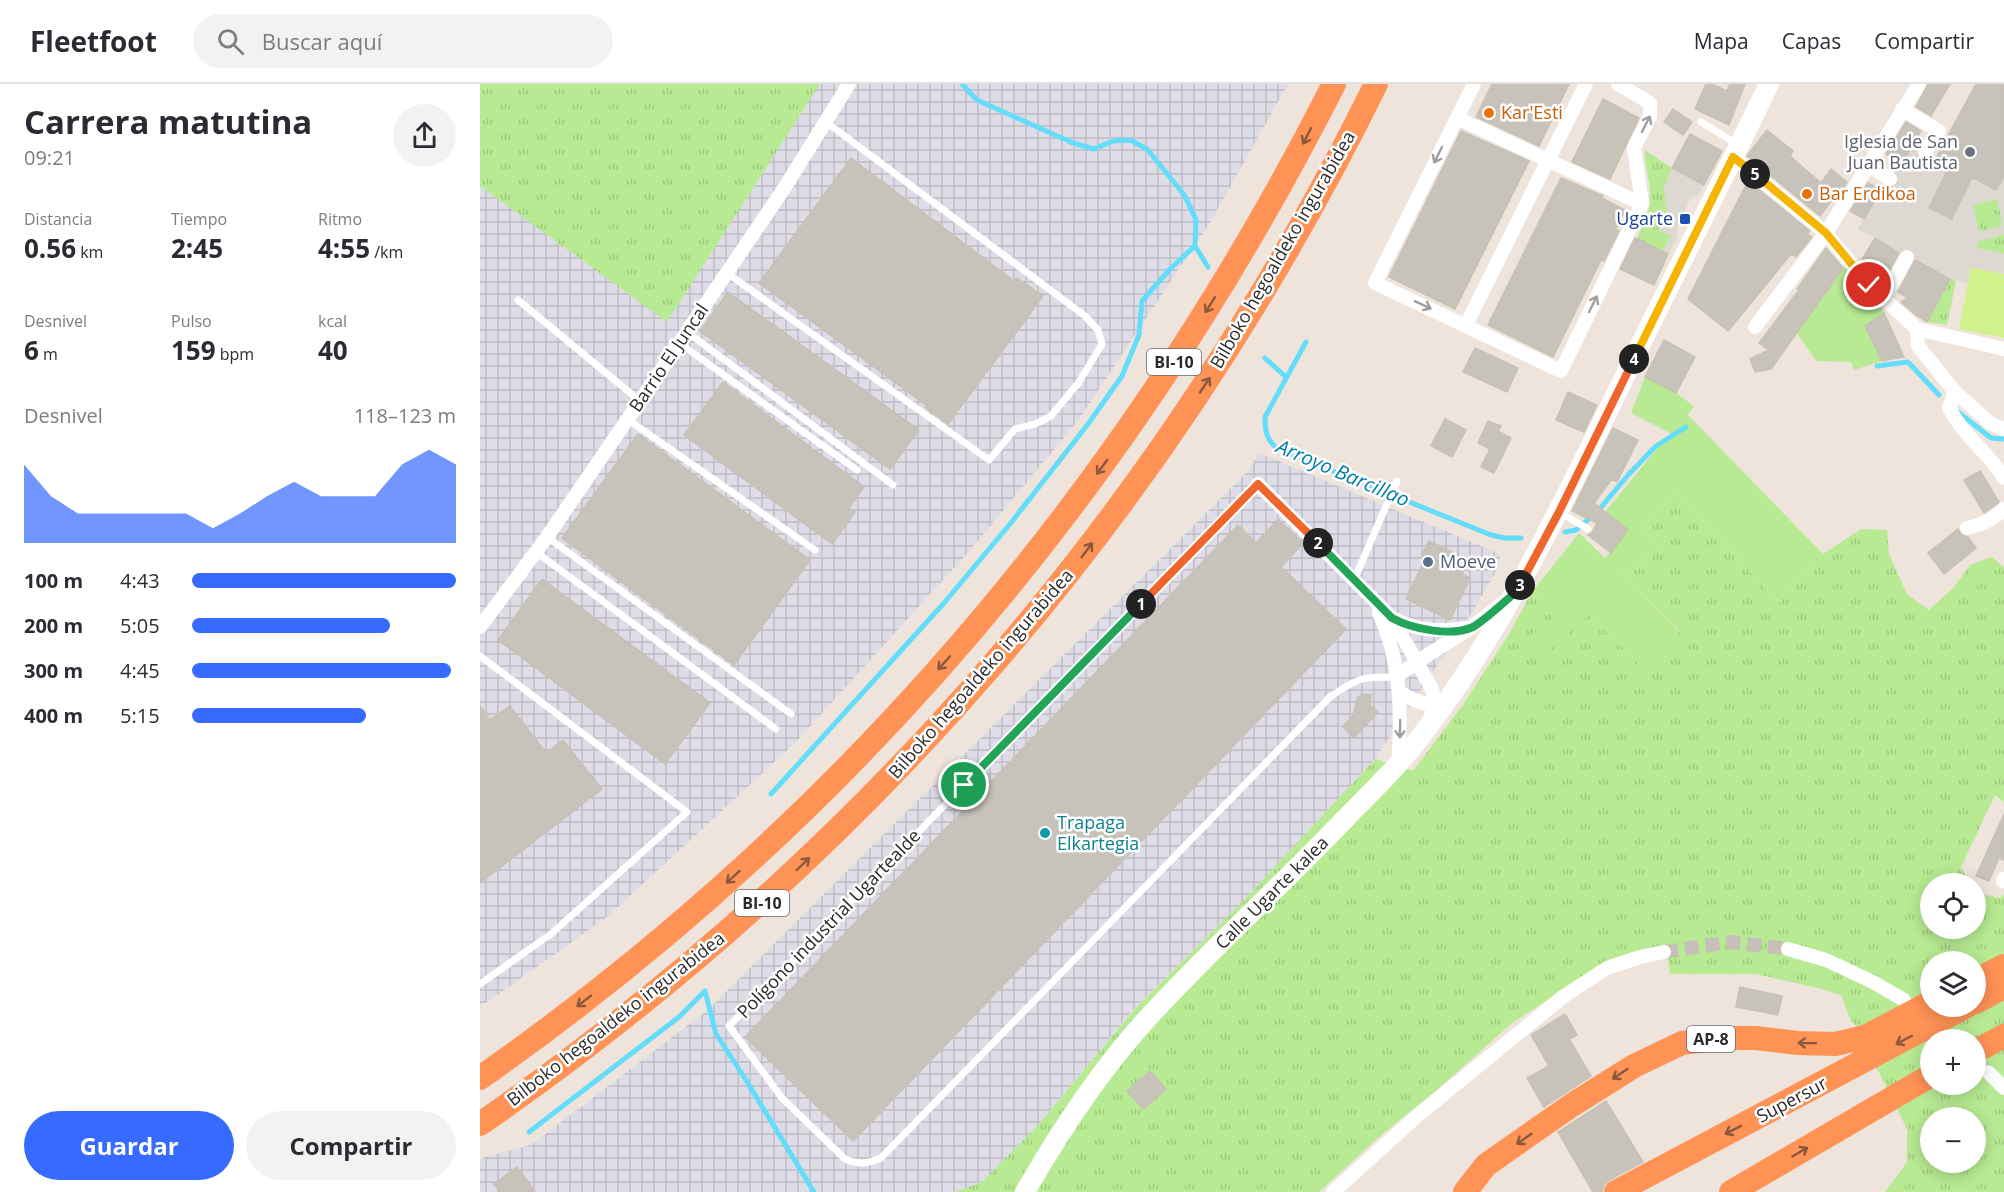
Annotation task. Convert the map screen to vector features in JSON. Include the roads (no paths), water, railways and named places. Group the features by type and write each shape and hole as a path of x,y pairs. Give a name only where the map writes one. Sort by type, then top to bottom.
{"highway":[{"name":"Bilboko hegoaldeko ingurabidea","path":"480,1078 628,966 737,874 856,759 983,620 1078,500 1184,348 1260,224 1334,84"},
{"name":"Bilboko hegoaldeko ingurabidea","path":"480,1124 540,1082 643,1003 754,909 868,800 971,691 1038,614 1182,419 1270,280 1327,180 1377,84"},
{"path":"1986,975 2004,966"},
{"path":"1986,997 2004,987"},
{"name":"AP-8","path":"1465,1192 1486,1165 1572,1105 1634,1066 1682,1043 1719,1038 1756,1038 1797,1043 1871,1045 1920,1010"},
{"name":"Supersur","path":"1616,1192 1871,1045 1940,1017"},
{"path":"1986,1046 2004,1036"},
{"path":"1731,1192 1920,1082"}],"street":[{"name":"Barrio El Juncal","path":"480,627 547,537 683,338 849,84"},
{"path":"1474,84 1375,283 1561,371 1642,204 1634,148 1650,116 1650,103 1618,84"},
{"path":"1466,326 1586,84"},
{"name":"Calle Ugarte kalea","path":"1025,1192 1062,1129 1115,1057 1175,989 1285,882 1398,765 1474,660 1516,592 1559,512 1768,84"},
{"path":"1755,327 1826,233 1919,84"},
{"path":"1902,109 1939,131 1926,152"},
{"path":"1457,118 1642,204"},
{"path":"1736,151 1826,233 1869,285 1917,329 2004,349"},
{"path":"1868,165 1890,179"},
{"path":"1884,298 1907,257"},
{"path":"1917,329 1918,346 1955,392 1989,423 2004,429"},
{"path":"1955,392 1949,407 1956,422 1995,464 2004,478"},
{"name":"Polígono industrial Ugartealde","path":"1258,484 1392,618 1432,689 1435,703"},
{"path":"1967,528 1981,525 1996,517 2004,509"},
{"path":"1396,677 1472,627 1516,592"},
{"name":"Polígono industrial Ugartealde","path":"1372,597 1388,633 1399,693 1401,714 1398,765"},
{"name":"Polígono industrial Ugartealde","path":"1392,618 1405,625 1434,631 1452,631 1472,627"},
{"path":"1399,693 1425,704 1438,702 1447,695 1463,670 1474,660"},
{"path":"1412,748 1430,718 1435,703"},
{"path":"1788,949 1826,960 1873,982 1904,1000"},
{"path":"1333,1192 1416,1116 1564,996 1607,968 1664,952"},
{"path":"1988,1072 2004,1088"}],"lane":[{"path":"727,273 989,460 1015,429 1035,424 1051,416 1079,382 1102,344 1098,330 1085,316 826,122"},
{"path":"1701,122 1736,151"},
{"path":"518,300 640,401"},
{"path":"683,338 857,470"},
{"path":"683,338 893,485"},
{"path":"627,419 815,550"},
{"path":"1354,580 1397,481"},
{"name":"Polígono industrial Ugartealde","path":"1258,484 729,1026 782,1098 845,1159 856,1164 868,1164 881,1158 1330,697 1354,681 1365,677 1396,677"},
{"path":"1559,512 1588,529"},
{"path":"547,537 791,714"},
{"path":"536,552 776,729"},
{"path":"480,656 687,812 551,934 480,984"}],"waterway":[{"path":"962,84 977,100 1073,143 1094,149 1113,141 1130,140 1147,149 1185,196 1196,220 1195,246 1208,267"},
{"path":"771,794 944,603 1010,524 1088,424 1122,376 1139,335 1142,301 1170,269 1195,246"},
{"name":"Arroyo Barcillao","path":"1306,342 1265,417 1267,434 1276,448 1491,535 1521,538"},
{"path":"1265,358 1286,377"},
{"name":"Arroyo Barcillao","path":"1877,366 1908,362 1939,395"},
{"name":"Arroyo Barcillao","path":"1958,412 1991,438 2004,439"},
{"name":"Arroyo Barcillao","path":"1565,532 1576,530 1597,512 1656,446 1686,427"},
{"path":"529,1132 679,1017 705,991 716,1034 814,1192"}],"tunnel":[{"path":"1664,952 1730,942 1788,949"},
{"path":"1929,1023 1935,1029"}],"place":[{"name":"Kar'Esti","path":"1489,113"},
{"name":"Iglesia de San Juan Bautista","path":"1970,152"},
{"name":"Bar Erdikoa","path":"1807,194"},
{"name":"Ugarte","path":"1685,219"},
{"name":"Moeve","path":"1428,562"},
{"name":"Trapaga Elkartegia","path":"1045,833"}]}
